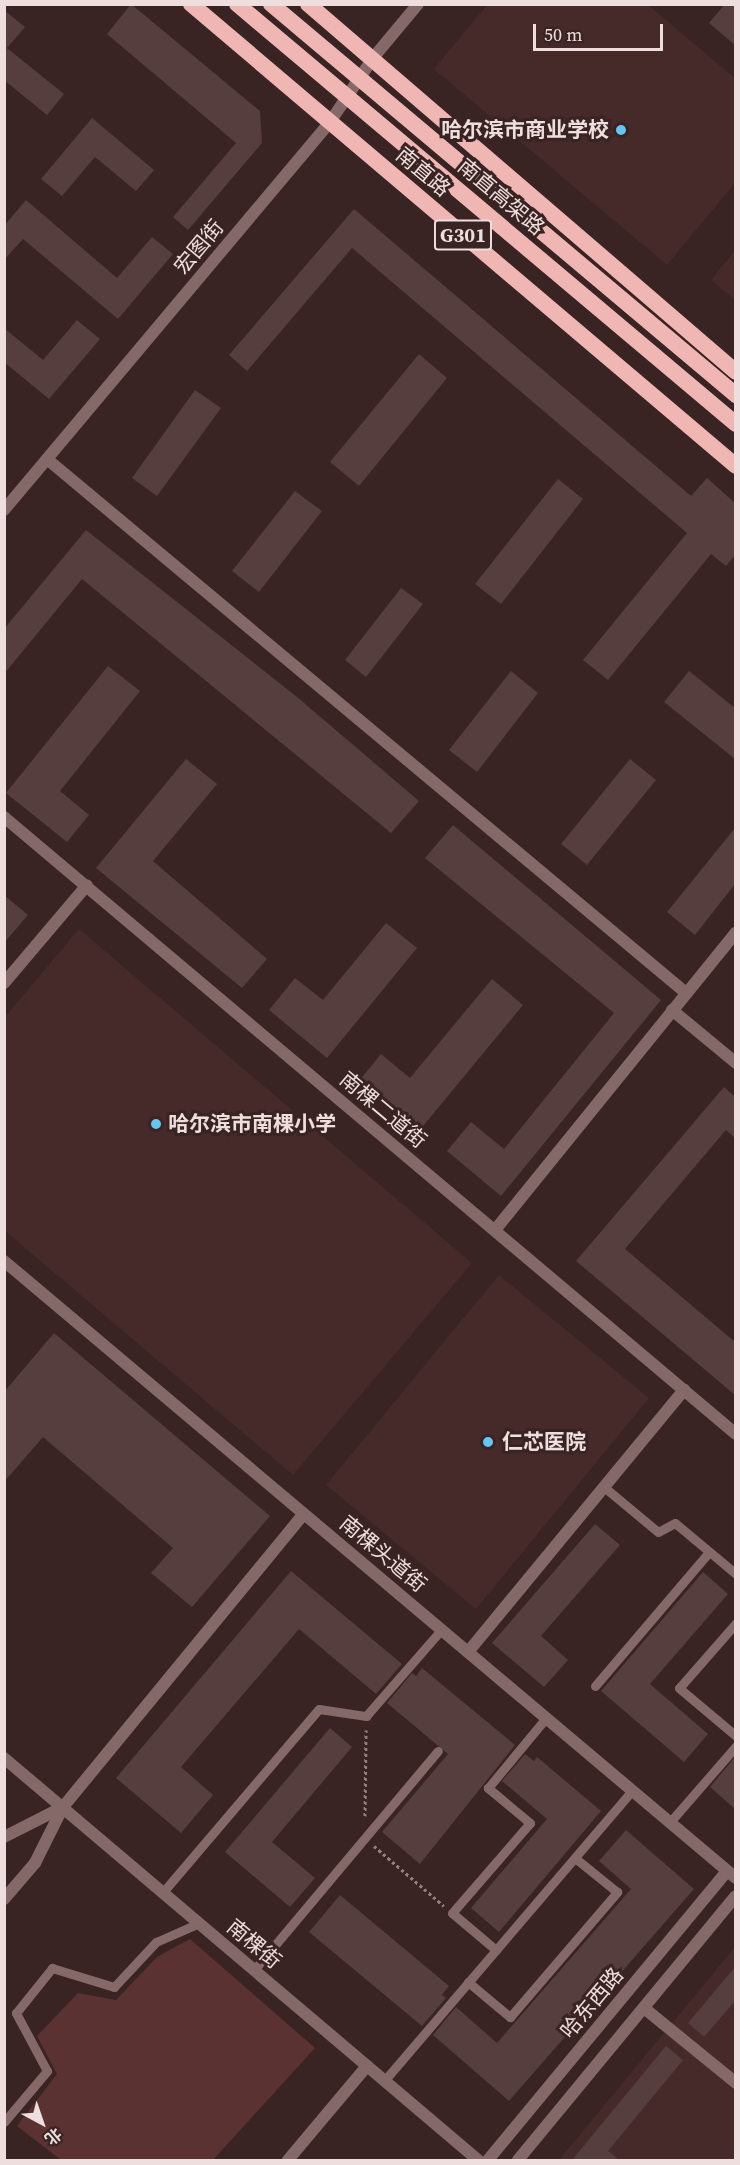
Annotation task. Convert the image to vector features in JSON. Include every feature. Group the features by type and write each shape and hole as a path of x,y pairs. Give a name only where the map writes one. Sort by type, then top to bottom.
{"highway":[{"name":"南直路","path":"191,4 735,466"},
{"name":"南直高架路","path":"237,4 735,424"},
{"name":"南直高架路","path":"271,4 735,395"},
{"path":"308,4 735,372"}],"street":[{"name":"宏图街","path":"4,510 330,122 373,58 418,4"},
{"path":"47,459 686,993"},
{"name":"南棵二道街","path":"4,817 735,1434"},
{"path":"4,983 87,885"},
{"path":"495,1230 735,932"},
{"path":"672,1010 735,1063"},
{"name":"南棵头道街","path":"4,1261 731,1875"},
{"path":"468,1652 684,1390"},
{"path":"4,1899 35,1863 63,1807 304,1514"},
{"name":"南棵街","path":"4,1758 478,2160"},
{"path":"4,1837 63,1807"},
{"name":"哈东西路","path":"488,2160 731,1875"},
{"name":"哈东西路","path":"518,2160 735,1896"},
{"path":"644,2008 735,2084"},
{"path":"288,2160 367,2066"}],"lane":[{"path":"604,1487 658,1532 675,1523 735,1574"},
{"path":"595,1686 710,1552"},
{"path":"735,1623 679,1688 735,1736"},
{"path":"163,1892 319,1709 366,1716 441,1630"},
{"path":"496,1950 452,1913 530,1824 488,1788 546,1718"},
{"path":"670,1822 735,1746"},
{"path":"254,1970 438,1751"},
{"path":"384,2080 632,1791"},
{"path":"468,1982 510,2017 616,1892 575,1858"},
{"path":"4,2122 47,2071 16,2013 52,1968 114,1987 156,1942 199,1923"}],"shaded area":[{"name":"哈尔滨市商业学校","path":"488,4 648,5 735,78 735,183 667,265 434,69"},
{"path":"735,250 735,300 711,280"},
{"name":"哈尔滨市南棵小学","path":"79,929 472,1263 293,1475 5,1231 5,1017"},
{"name":"仁芯医院","path":"499,1275 649,1398 476,1609 326,1485"},
{"path":"190,1939 315,2048 213,2160 61,2160 17,2126 57,2074 37,2036 78,1993 116,2000 157,1957"},
{"path":"735,1947 735,2160 559,2160"}],"building":[{"path":"131,4 260,111 262,143 188,230 173,217 236,143 107,34"},
{"path":"725,4 735,4 735,45 709,23"},
{"path":"4,10 25,27 7,48 64,94 47,115 4,80"},
{"path":"92,118 154,170 136,191 95,157 62,196 41,179"},
{"path":"26,200 117,278 152,237 173,254 118,319 23,239 4,260 4,226"},
{"path":"354,209 691,496 707,478 735,503 735,555 726,566 711,554 608,680 583,660 687,533 352,248 247,371 229,355"},
{"path":"77,320 100,339 49,399 4,362 4,328 43,360"},
{"path":"419,354 447,378 359,486 330,462"},
{"path":"195,390 221,408 157,496 132,478"},
{"path":"558,479 583,499 501,604 475,584"},
{"path":"295,491 322,511 259,592 232,571"},
{"path":"86,530 297,697 419,801 391,833 82,579 4,674 4,629"},
{"path":"401,588 423,604 366,677 345,660"},
{"path":"108,666 140,691 60,791 89,815 67,842 6,793"},
{"path":"511,671 538,693 477,772 449,750"},
{"path":"689,671 735,708 735,759 664,702"},
{"path":"186,759 217,784 153,861 267,959 242,988 96,868"},
{"path":"630,759 656,780 587,865 561,844"},
{"path":"453,825 661,1000 501,1196 447,1151 471,1122 504,1149 614,1013 425,858"},
{"path":"735,828 735,884 695,935 667,912"},
{"path":"4,895 28,915 4,943"},
{"path":"386,923 417,948 327,1058 269,1010 295,978 323,1000"},
{"path":"492,979 523,1005 419,1131 359,1081 381,1054 410,1078"},
{"path":"724,1087 735,1097 735,1138 726,1130 625,1249 735,1342 735,1395 576,1261"},
{"path":"54,1333 270,1516 192,1607 151,1573 173,1548 43,1437 4,1482 4,1392"},
{"path":"595,1524 620,1545 541,1636 568,1660 544,1687 492,1643"},
{"path":"291,1571 402,1664 376,1694 299,1629 181,1767 213,1795 181,1833 116,1778"},
{"path":"703,1572 728,1594 650,1684 708,1734 684,1762 601,1691"},
{"path":"422,1668 515,1745 420,1864 382,1832 448,1754 387,1703 412,1673 416,1676"},
{"path":"330,1728 352,1747 272,1842 315,1878 290,1907 225,1852"},
{"path":"525,1754 534,1761 537,1757 601,1811 499,1932 471,1908 547,1819 502,1781"},
{"path":"735,1757 735,1809 710,1787"},
{"path":"626,1830 694,1889 509,2101 433,2035 456,2007 497,2043 631,1889 599,1861"},
{"path":"340,1895 449,1986 442,1995 446,1998 422,2026 309,1932"},
{"path":"735,1967 735,2001 704,2037 688,2023"},
{"path":"666,2046 683,2060 608,2151 619,2160 572,2160"}],"place":[{"name":"哈尔滨市商业学校","path":"621,130"},
{"name":"哈尔滨市南棵小学","path":"156,1124"},
{"name":"仁芯医院","path":"488,1442"}]}
